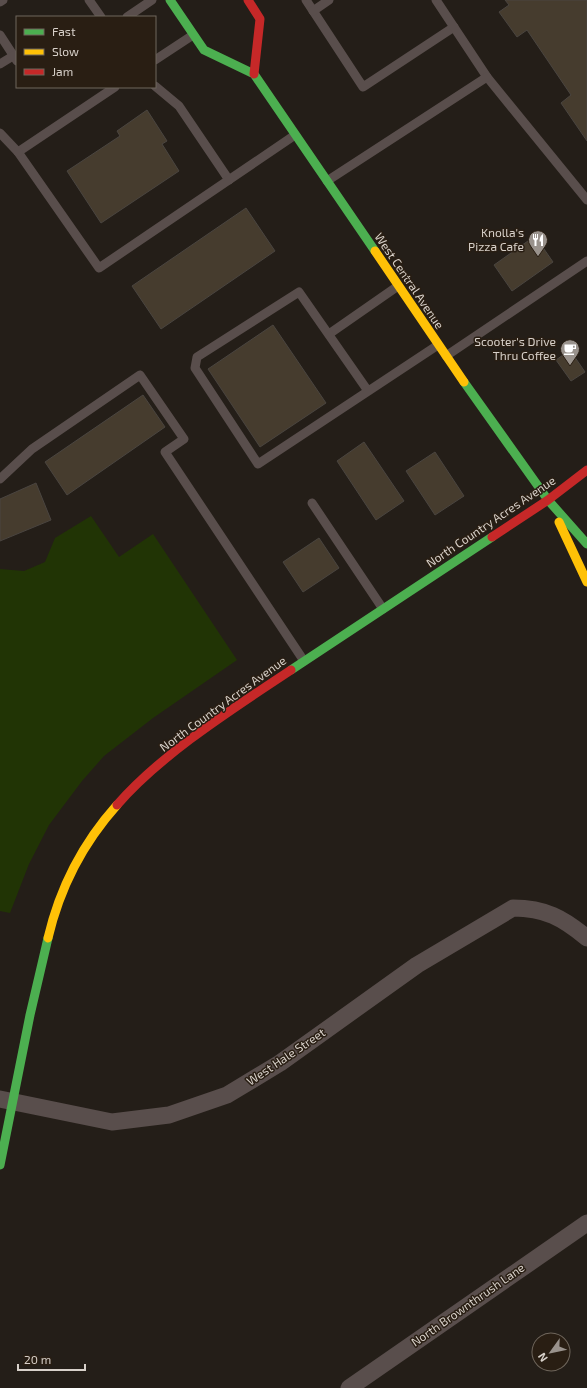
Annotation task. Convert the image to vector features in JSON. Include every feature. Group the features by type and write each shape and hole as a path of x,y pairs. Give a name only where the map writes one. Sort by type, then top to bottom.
{"street":[{"path":"170,0 204,50 254,74 260,19 248,0"},
{"name":"West Central Avenue","path":"254,74 438,345 548,500 587,544"},
{"name":"North Country Acres Avenue","path":"0,1164 6,1100 30,1015 52,921 63,889 77,859 98,827 126,794 179,748 304,661 548,500 587,470"},
{"name":"West Central Avenue","path":"548,500 587,582"},
{"name":"West Hale Street","path":"6,1100 112,1122 169,1114 227,1095 280,1063 417,965 513,908 530,908 544,911 571,925 587,938"},
{"name":"North Brownthrush Lane","path":"349,1388 587,1224"}],"lane":[{"path":"89,0 100,16"},
{"path":"128,16 152,0"},
{"path":"306,0 363,87 454,27"},
{"path":"313,11 329,0"},
{"path":"436,0 487,77 587,200"},
{"path":"0,35 15,58 0,64"},
{"path":"156,59 193,35"},
{"path":"327,181 487,77"},
{"path":"156,87 179,106 229,180"},
{"path":"18,152 114,88"},
{"path":"0,133 18,152 99,268 295,135"},
{"path":"446,356 587,261"},
{"path":"329,334 398,286"},
{"path":"368,391 299,292 197,357 196,368 258,464 438,345"},
{"path":"0,479 32,449 140,375 184,439 165,452 304,661"},
{"path":"312,503 383,609"}],"green space":[{"path":"91,516 119,557 153,534 237,660 153,718 104,756 82,781 49,825 29,864 10,913 0,911 0,569 24,571 45,562 55,538"}],"building":[{"path":"505,0 587,0 587,141 561,103 571,95 527,30 517,37 499,12 509,5"},
{"path":"147,110 167,141 162,144 179,171 101,223 67,171 120,136 117,131"},
{"path":"246,208 275,251 161,329 132,286"},
{"path":"535,236 553,262 512,291 494,265"},
{"path":"273,325 326,403 260,447 208,369"},
{"name":"Scooter's Drive Thru Coffee","path":"570,350 585,372 571,381 556,360"},
{"path":"143,395 165,427 67,495 45,462"},
{"path":"364,442 404,501 376,520 337,461"},
{"path":"435,452 464,496 435,515 406,471"},
{"path":"36,483 51,520 0,541 0,499"},
{"path":"319,538 339,568 303,592 283,562"}],"traffic: fast":[{"path":"170,0 204,50 254,74 375,251"},
{"path":"464,382 548,500 587,544"},
{"path":"291,670 492,537"},
{"path":"0,1165 30,1015 48,938"}],"traffic: slow":[{"path":"375,251 464,382"},
{"path":"559,522 587,582"},
{"path":"48,938 59,901 74,867 83,850 117,805"}],"traffic: jam":[{"path":"248,0 260,19 254,74"},
{"path":"492,537 548,500 587,470"},
{"path":"117,805 135,786 176,750 222,716 291,670"}],"place":[{"name":"Knolla's Pizza Cafe","path":"538,257"},
{"name":"Scooter's Drive Thru Coffee","path":"570,366"}]}
